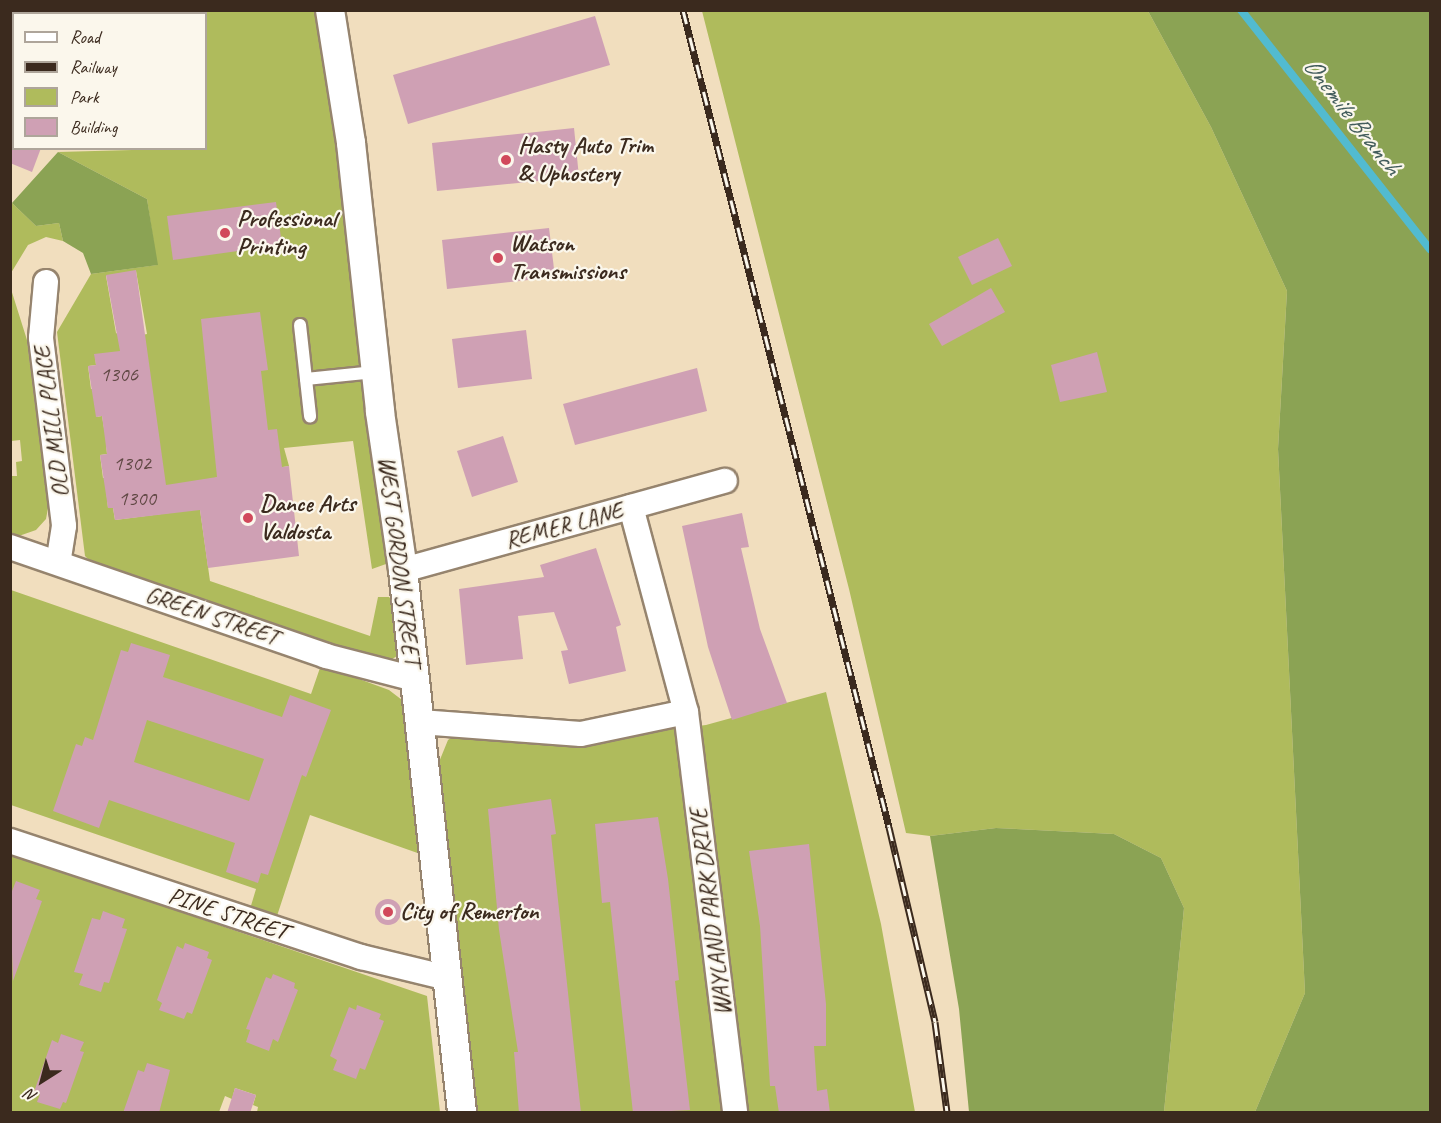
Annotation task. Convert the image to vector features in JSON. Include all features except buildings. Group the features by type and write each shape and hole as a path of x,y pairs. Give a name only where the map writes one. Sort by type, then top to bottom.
{"street":[{"name":"WEST GORDON STREET","path":"330,10 351,143 375,372 403,570 462,1113"},
{"name":"OLD MILL PLACE","path":"46,282 41,338 64,526 58,563"},
{"name":"REMER LANE","path":"403,570 725,481"},
{"name":"WAYLAND PARK DRIVE","path":"631,507 687,712 735,1113"},
{"name":"GREEN STREET","path":"10,547 326,656 415,679"},
{"path":"420,722 581,734 687,712"},
{"name":"PINE STREET","path":"10,841 361,957 448,978"}],"lane":[{"path":"300,325 310,416"},
{"path":"306,379 375,372"}],"green space":[{"path":"10,11 322,11 390,557 386,564 372,569 353,441 284,448 289,466 196,481 210,581 370,636 378,597 389,597 396,605 402,648 397,656 386,663 90,561 85,556 57,332 91,274 157,265 147,199 58,152 207,150 207,12 12,12 12,22","holes":["136,271 147,334 127,338 116,333 106,276","95,355 150,382 91,389 88,366 96,365","151,390 104,428 102,416 96,417","106,443 163,471 103,478 100,455 107,454","106,488 169,513 115,520 113,508 108,508"]},
{"path":"702,11 1148,11 1211,127 1287,291 1278,449 1305,993 1255,1112 1164,1112 1184,908 1161,858 1114,834 996,828 930,836 906,833 849,589"},
{"path":"1148,11 1430,11 1430,1112 1255,1112 1305,993 1278,449 1287,291 1211,127"},
{"path":"58,152 147,199 158,265 91,274 83,253 63,241 59,223 36,226 12,203"},
{"path":"11,202 36,226 59,223 63,241 46,237 28,245 11,273"},
{"path":"10,286 27,340 48,508 46,519 36,530 16,537 11,535 11,476 17,476 16,462 22,461 20,440 11,441"},
{"path":"11,590 311,694 321,665 389,690 402,700 407,712 426,856 310,815 276,919 250,909 256,889 11,805"},
{"path":"826,692 881,924 915,1112 476,1112 439,762 448,740 460,732 613,736 706,725"},
{"path":"996,828 1114,834 1161,858 1184,908 1164,1112 969,1112 959,1009 930,836"},
{"path":"11,854 427,996 440,1112 257,1112 258,1107 253,1105 256,1095 235,1088 232,1099 225,1096 219,1112 11,1112"}],"waterway":[{"name":"Onemile Branch","path":"1241,10 1430,249"}],"railway":[{"path":"683,10 889,827 935,1022 947,1112"}],"place":[{"name":"Hasty Auto Trim & Uphostery","path":"506,160"},
{"name":"Professional Printing","path":"225,233"},
{"name":"Watson Transmissions","path":"498,258"},
{"name":"Dance Arts Valdosta","path":"248,518"},
{"name":"City of Remerton","path":"388,912"}]}
